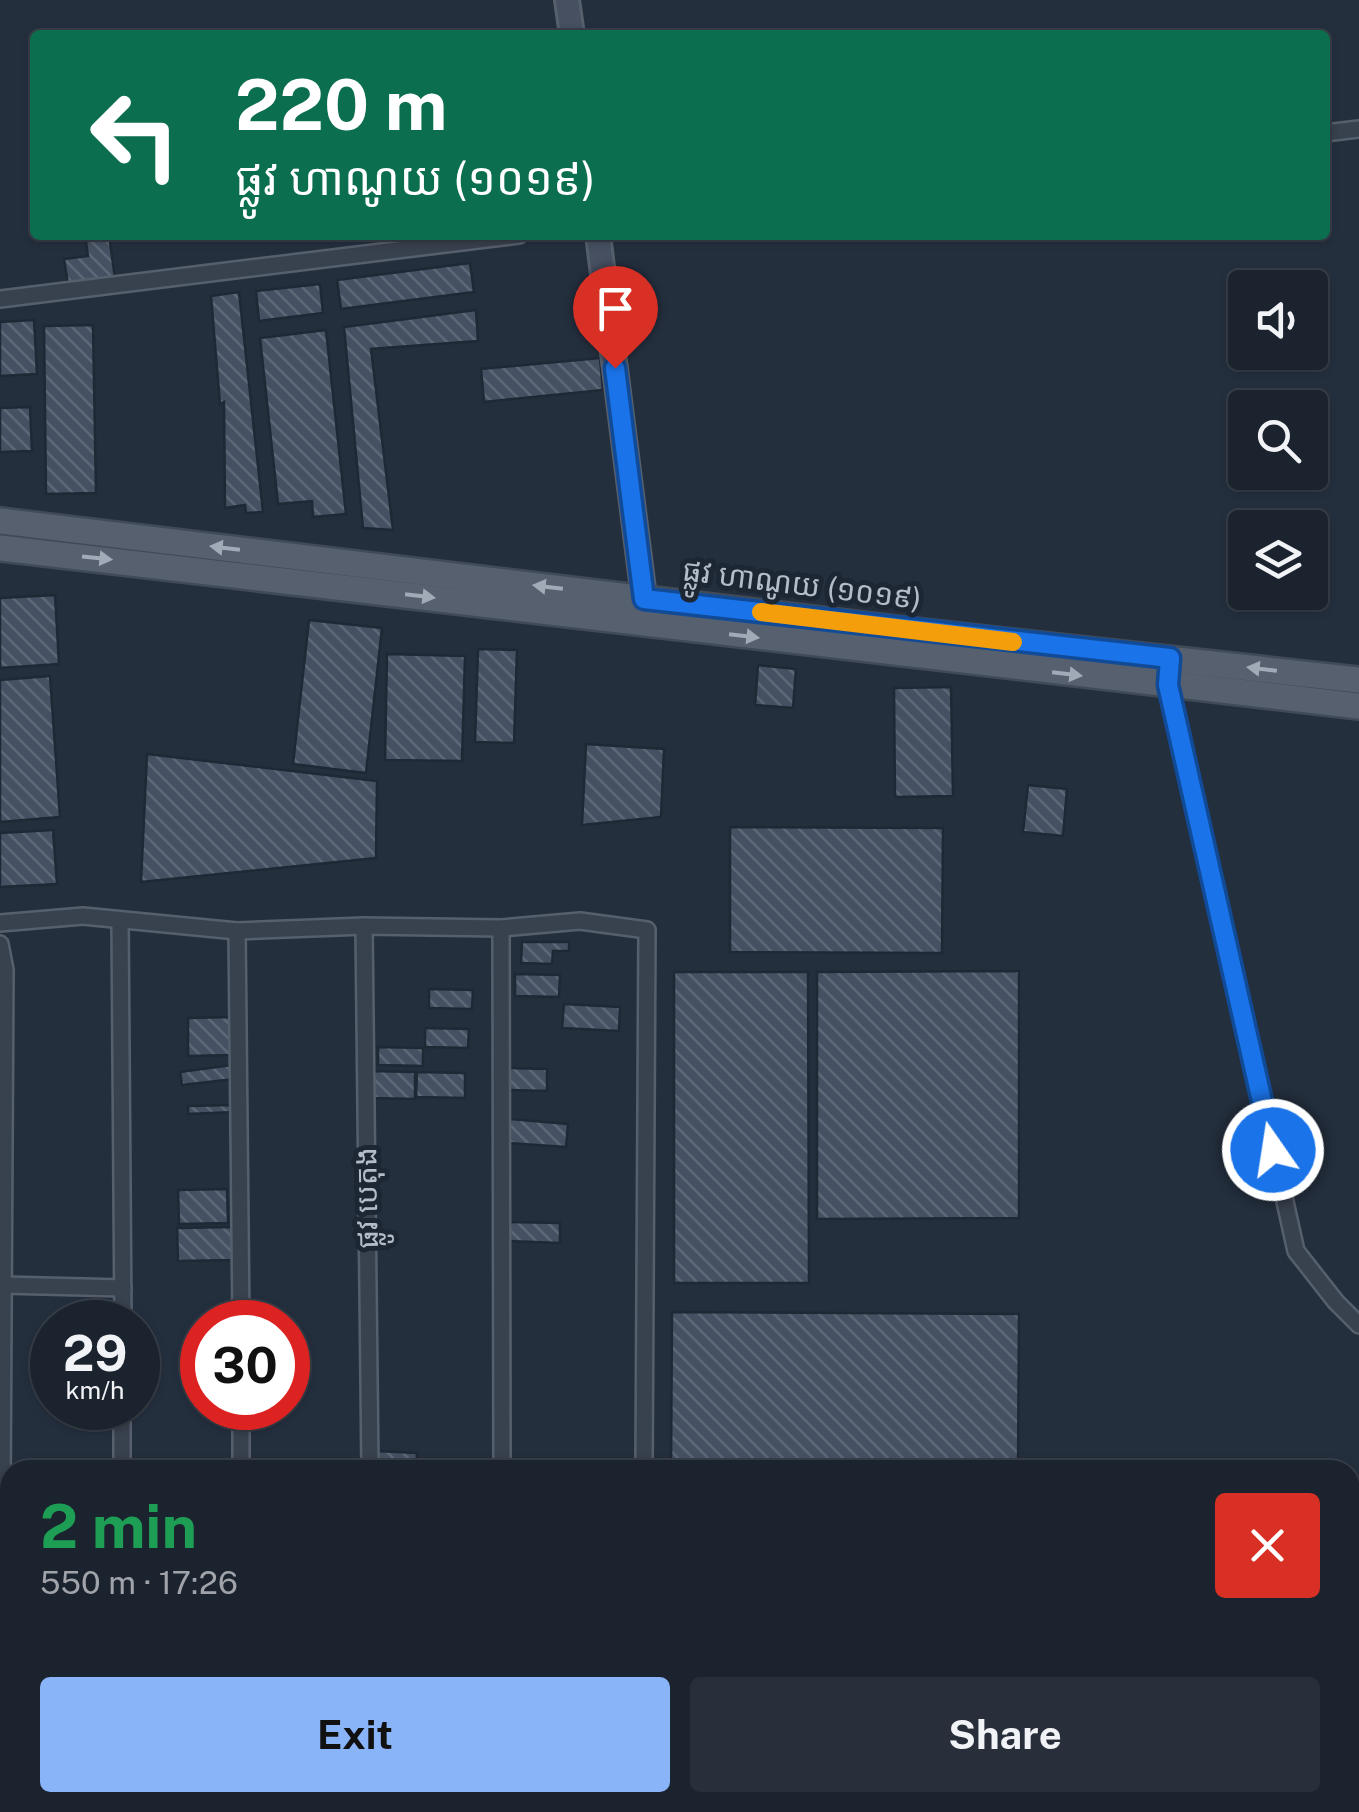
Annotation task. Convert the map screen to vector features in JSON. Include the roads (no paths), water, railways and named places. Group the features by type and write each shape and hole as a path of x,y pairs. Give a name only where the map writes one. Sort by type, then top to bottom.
{"main road":[{"name":"ផ្លូវ ហាណូយ (១០១៩)","path":"0,522 1168,685 1359,706"},
{"name":"ផ្លូវ ហាណូយ (១០១៩)","path":"0,548 1170,658 1359,680"}],"street":[{"path":"568,0 571,30"},
{"path":"1330,132 1359,129"},
{"path":"0,299 478,240"},
{"path":"599,240 646,611"},
{"path":"1170,658 1168,685 1296,1251 1336,1302 1359,1324"},
{"path":"0,924 83,916 237,931 364,926 501,928 580,922 647,930 644,1460"},
{"path":"120,920 123,1300"},
{"name":"ផ្លូវ បេតុង","path":"364,926 370,1460"},
{"path":"501,928 502,1460"},
{"path":"237,931 241,1300"},
{"path":"0,944 6,970 3,1460"},
{"path":"4,1285 123,1288"},
{"path":"122,1430 122,1460"},
{"path":"241,1430 241,1460"}]}
